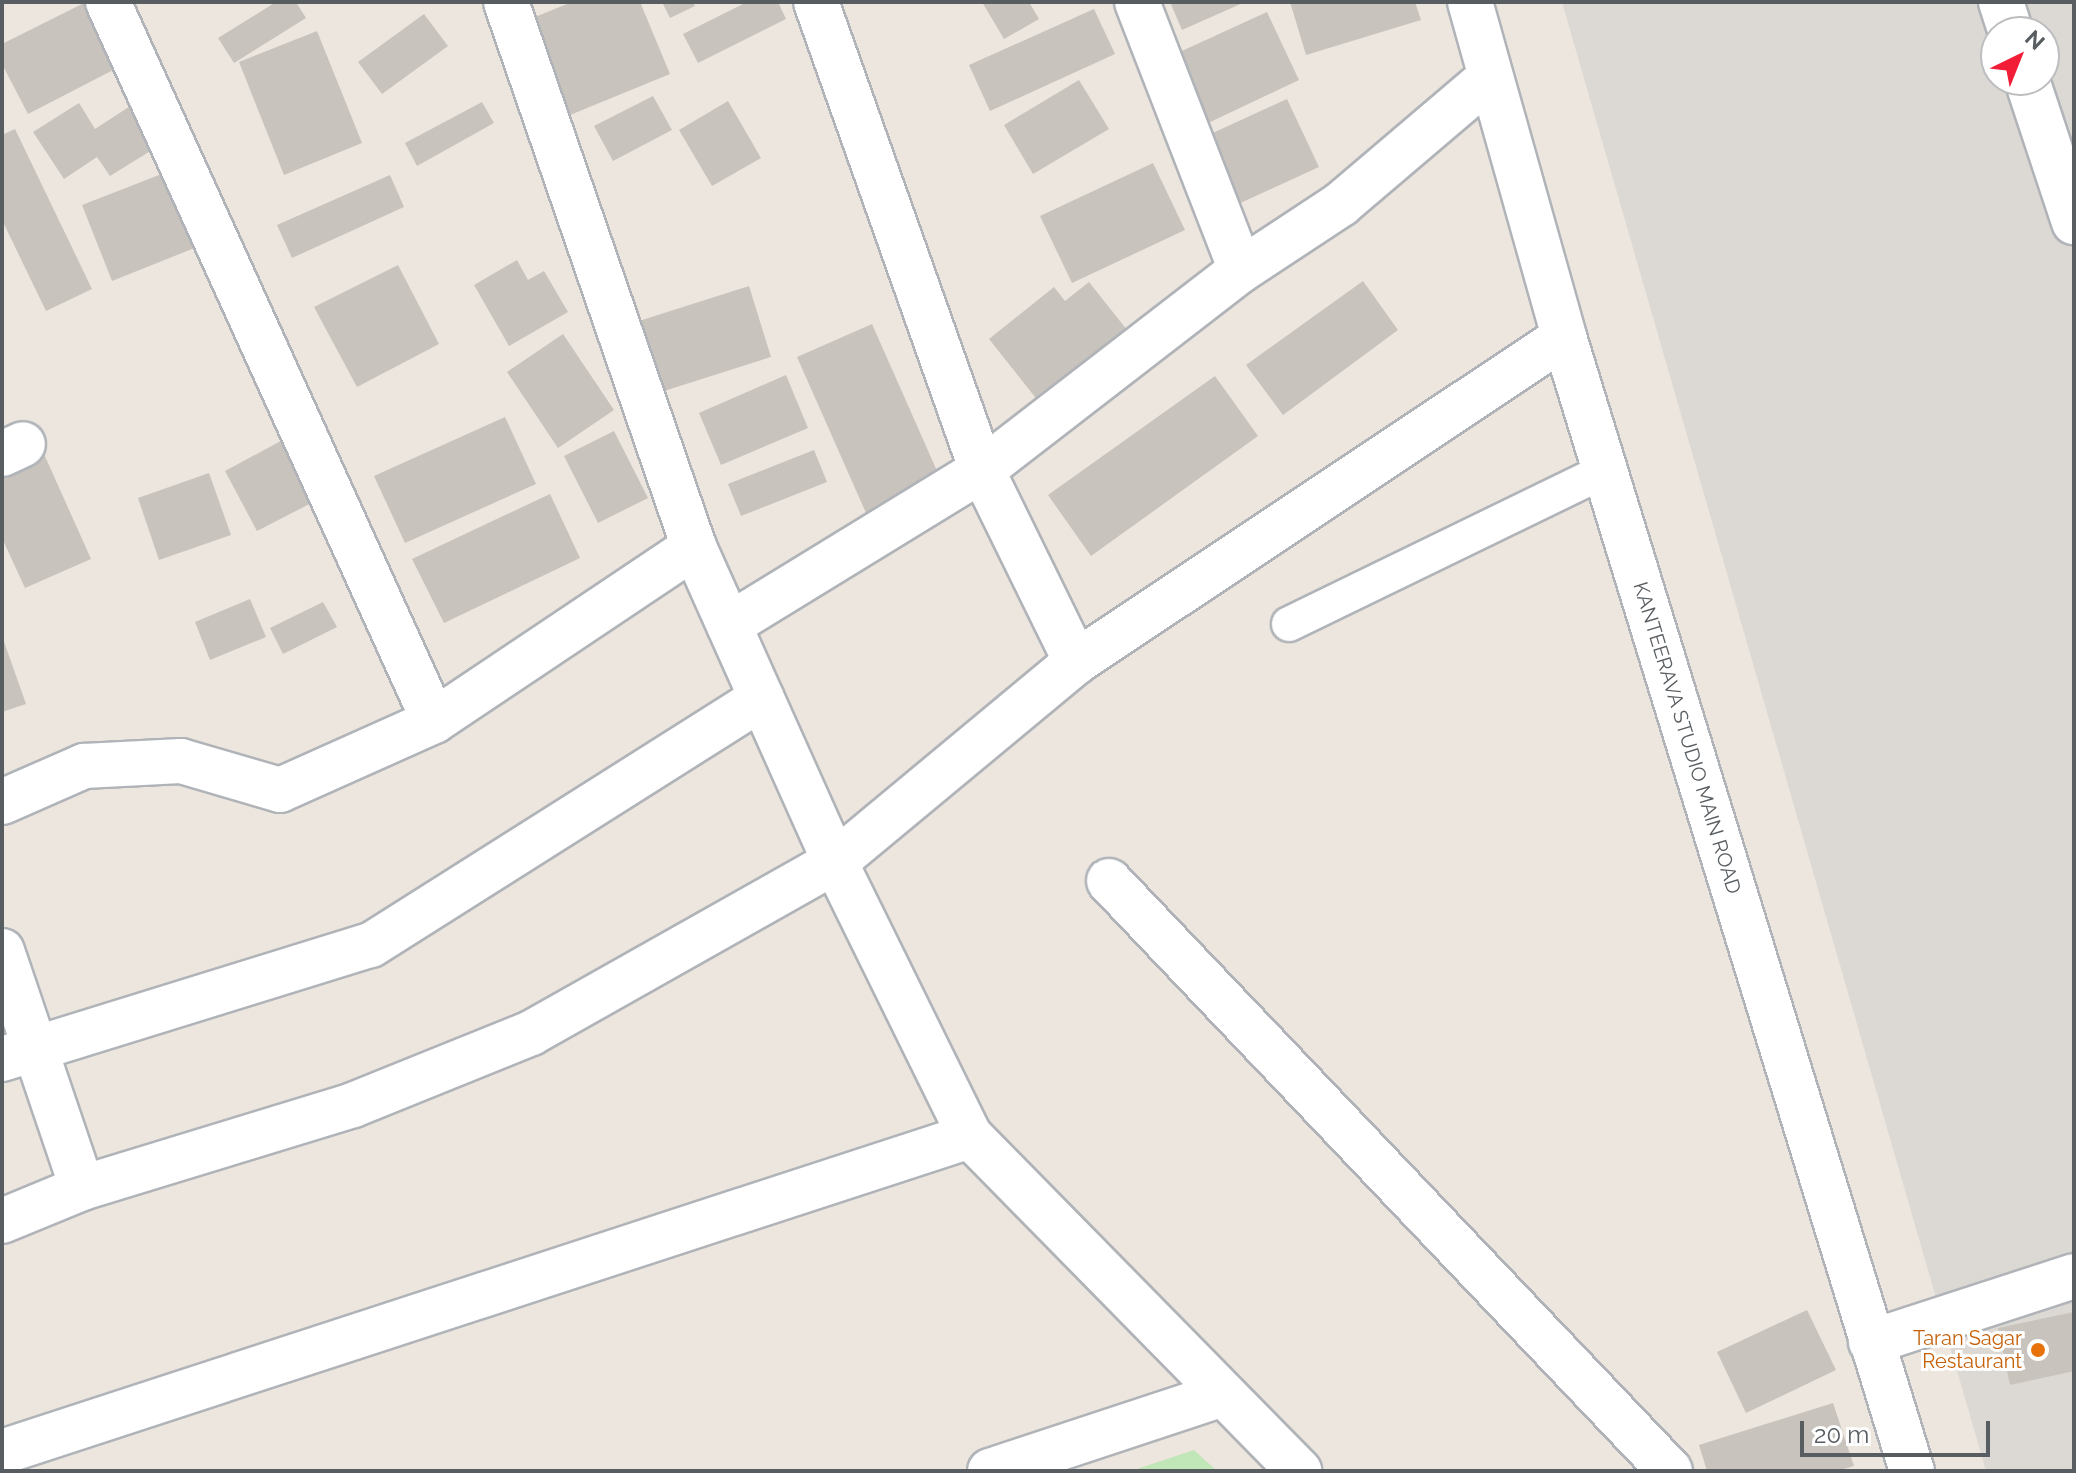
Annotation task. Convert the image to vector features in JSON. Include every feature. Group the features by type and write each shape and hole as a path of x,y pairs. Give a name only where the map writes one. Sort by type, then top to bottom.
{"street":[{"path":"108,2 434,721"},
{"path":"506,2 694,547 835,862 970,1136 1220,1395 1299,1471"},
{"path":"816,2 981,466 1076,662"},
{"path":"1137,2 1241,270"},
{"name":"KANTEERAVA STUDIO MAIN ROAD","path":"1470,2 1564,337 1912,1471"},
{"path":"729,625 981,466 1241,270 1341,204 1490,77"},
{"path":"2032,96 2074,222"},
{"path":"2,1221 82,1188 353,1105 531,1033 835,862 1076,662 1564,337"},
{"path":"2,802 84,766 181,761 280,790 434,721 694,547"},
{"path":"18,1056 371,945 762,698"},
{"path":"1109,881 1670,1471"},
{"path":"2,951 18,1056 82,1188"},
{"path":"2,1452 970,1136"},
{"path":"1871,1342 2074,1276"},
{"path":"990,1471 1220,1395"}],"lane":[{"path":"1289,624 1606,470"}],"shaded area":[{"path":"1562,2 2074,2 2074,1471 1986,1471"}],"green space":[{"path":"1194,1450 1217,1471 1131,1471"}],"building":[{"path":"86,2 119,67 28,114 2,64 2,44"},
{"path":"276,2 296,2 306,18 234,63 218,38"},
{"path":"572,2 640,2 670,74 570,115 530,19"},
{"path":"662,2 693,2 695,6 670,18"},
{"path":"747,2 778,2 786,19 698,63 683,34"},
{"path":"982,2 1029,2 1039,19 1004,39"},
{"path":"1170,2 1245,2 1182,30"},
{"path":"1290,2 1415,2 1421,20 1306,55"},
{"path":"1094,9 1115,54 990,111 969,65"},
{"path":"1267,12 1299,80 1204,125 1173,55"},
{"path":"424,14 448,46 382,94 358,62"},
{"path":"317,31 362,143 284,175 239,62"},
{"path":"1079,80 1109,129 1033,174 1004,125"},
{"path":"653,96 672,130 613,161 594,126"},
{"path":"1287,99 1319,167 1236,205 1204,137"},
{"path":"138,101 165,142 110,176 97,157 64,179 33,132 79,103 95,129"},
{"path":"728,101 761,158 712,186 679,130"},
{"path":"482,102 494,123 417,166 405,143"},
{"path":"15,129 92,289 46,311 2,220 2,135"},
{"path":"1153,163 1185,230 1072,283 1040,216"},
{"path":"177,168 207,243 112,281 82,205"},
{"path":"390,175 404,207 292,258 277,225"},
{"path":"517,260 528,280 544,271 568,312 509,346 474,285"},
{"path":"398,265 439,344 357,387 314,307"},
{"path":"1363,281 1398,330 1283,415 1246,365"},
{"path":"1089,282 1139,345 1050,416 989,339 1054,287 1065,301"},
{"path":"749,286 771,357 661,392 639,321"},
{"path":"872,324 941,480 866,513 797,357"},
{"path":"563,334 614,410 558,448 507,372"},
{"path":"786,375 808,428 721,465 699,413"},
{"path":"1215,376 1258,436 1091,556 1048,495"},
{"path":"505,417 536,484 405,543 374,476"},
{"path":"614,431 648,498 598,523 564,456"},
{"path":"290,436 323,497 257,531 225,471"},
{"path":"814,450 827,482 741,516 728,484"},
{"path":"44,454 91,559 25,588 2,538 2,473"},
{"path":"209,473 231,535 159,560 138,498"},
{"path":"550,494 580,558 444,623 412,559"},
{"path":"250,599 266,637 210,660 195,622"},
{"path":"323,602 337,627 283,654 270,628"},
{"path":"2,636 26,704 2,712"},
{"path":"1807,1310 1836,1370 1746,1413 1717,1352"},
{"name":"Taran Sagar Restaurant","path":"2074,1312 2074,1371 2010,1385 1998,1328"},
{"path":"1833,1403 1854,1466 1837,1471 1707,1471 1699,1445"}],"place":[{"name":"Taran Sagar Restaurant","path":"2038,1350"}]}
